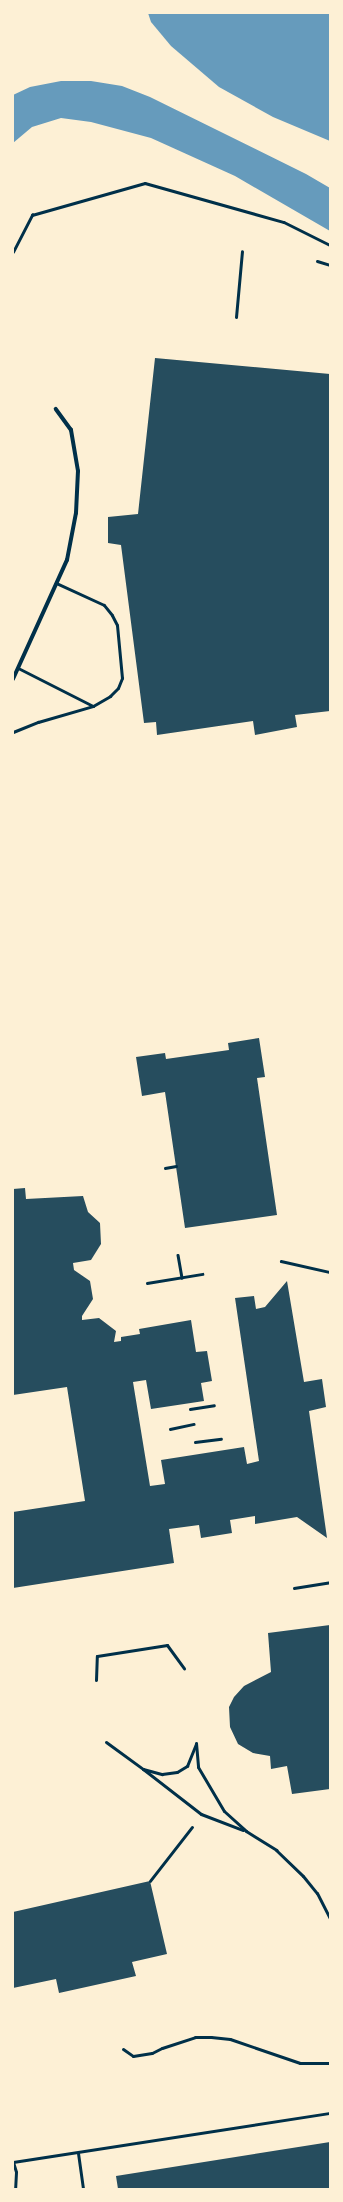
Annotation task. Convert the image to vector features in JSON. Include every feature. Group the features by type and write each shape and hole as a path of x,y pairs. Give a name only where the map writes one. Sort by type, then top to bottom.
{"street":[{"path":"13,678 67,560 76,513 78,471 71,430 56,409"}],"lane":[{"path":"236,317 242,251"},
{"path":"317,261 330,265"},
{"path":"13,732 38,722 93,706 114,692 118,688 122,678 117,625 104,605 56,583"},
{"path":"18,668 93,706"},
{"path":"96,1680 97,1656 167,1645 184,1668"},
{"path":"106,1742 201,1814 246,1831"},
{"path":"143,1769 162,1774 177,1772 187,1766 196,1743 198,1767 224,1811 246,1831 276,1850 303,1876 317,1893 330,1919"},
{"path":"123,2049 133,2056 152,2053 195,2037 211,2037 230,2039 300,2063 330,2063"},
{"path":"16,2189 16,2172 13,2162 330,2113"},
{"path":"78,2153 84,2189"}],"path":[{"path":"13,252 32,215 145,183 284,222 330,244"},
{"path":"166,1168 176,1166"},
{"path":"178,1255 182,1278"},
{"path":"282,1261 330,1272"},
{"path":"147,1284 202,1274"},
{"path":"190,1409 214,1405"},
{"path":"170,1429 193,1424"},
{"path":"195,1442 221,1439"},
{"path":"294,1588 330,1582"},
{"path":"150,1881 192,1827"}],"water":[{"path":"148,13 330,13 330,141 273,117 219,87 171,46 151,22"},
{"path":"61,81 91,81 122,86 150,97 306,174 330,188 330,231 235,176 151,138 91,122 61,118 32,127 13,143 13,95 30,87"}],"building":[{"path":"155,358 330,374 330,711 295,715 297,727 255,735 253,721 157,735 156,722 144,723 121,545 108,543 108,517 138,514"},
{"path":"259,1038 265,1077 257,1078 277,1215 185,1228 165,1092 142,1096 136,1057 165,1053 166,1059 229,1050 228,1043"},
{"path":"25,1188 26,1199 83,1196 88,1212 100,1223 101,1244 91,1260 73,1263 74,1270 90,1281 93,1299 82,1316 82,1320 99,1318 116,1331 114,1342 121,1341 121,1337 140,1334 139,1329 191,1320 196,1352 207,1351 212,1381 201,1383 204,1401 151,1409 146,1380 133,1382 150,1486 165,1484 161,1460 244,1447 247,1464 259,1461 235,1298 254,1296 256,1309 265,1307 287,1281 304,1382 322,1379 326,1407 309,1411 327,1538 297,1517 255,1524 255,1516 230,1520 232,1533 201,1538 199,1525 169,1529 174,1563 13,1588 13,1512 85,1501 67,1387 13,1395 13,1189"},
{"path":"330,1625 330,1789 292,1794 287,1766 271,1769 270,1756 253,1753 238,1744 230,1727 229,1707 234,1697 244,1686 271,1672 268,1633"},
{"path":"150,1881 167,1954 132,1962 136,1976 59,1993 56,1979 13,1988 13,1912"},
{"path":"330,2142 330,2189 118,2189 116,2176"}]}
